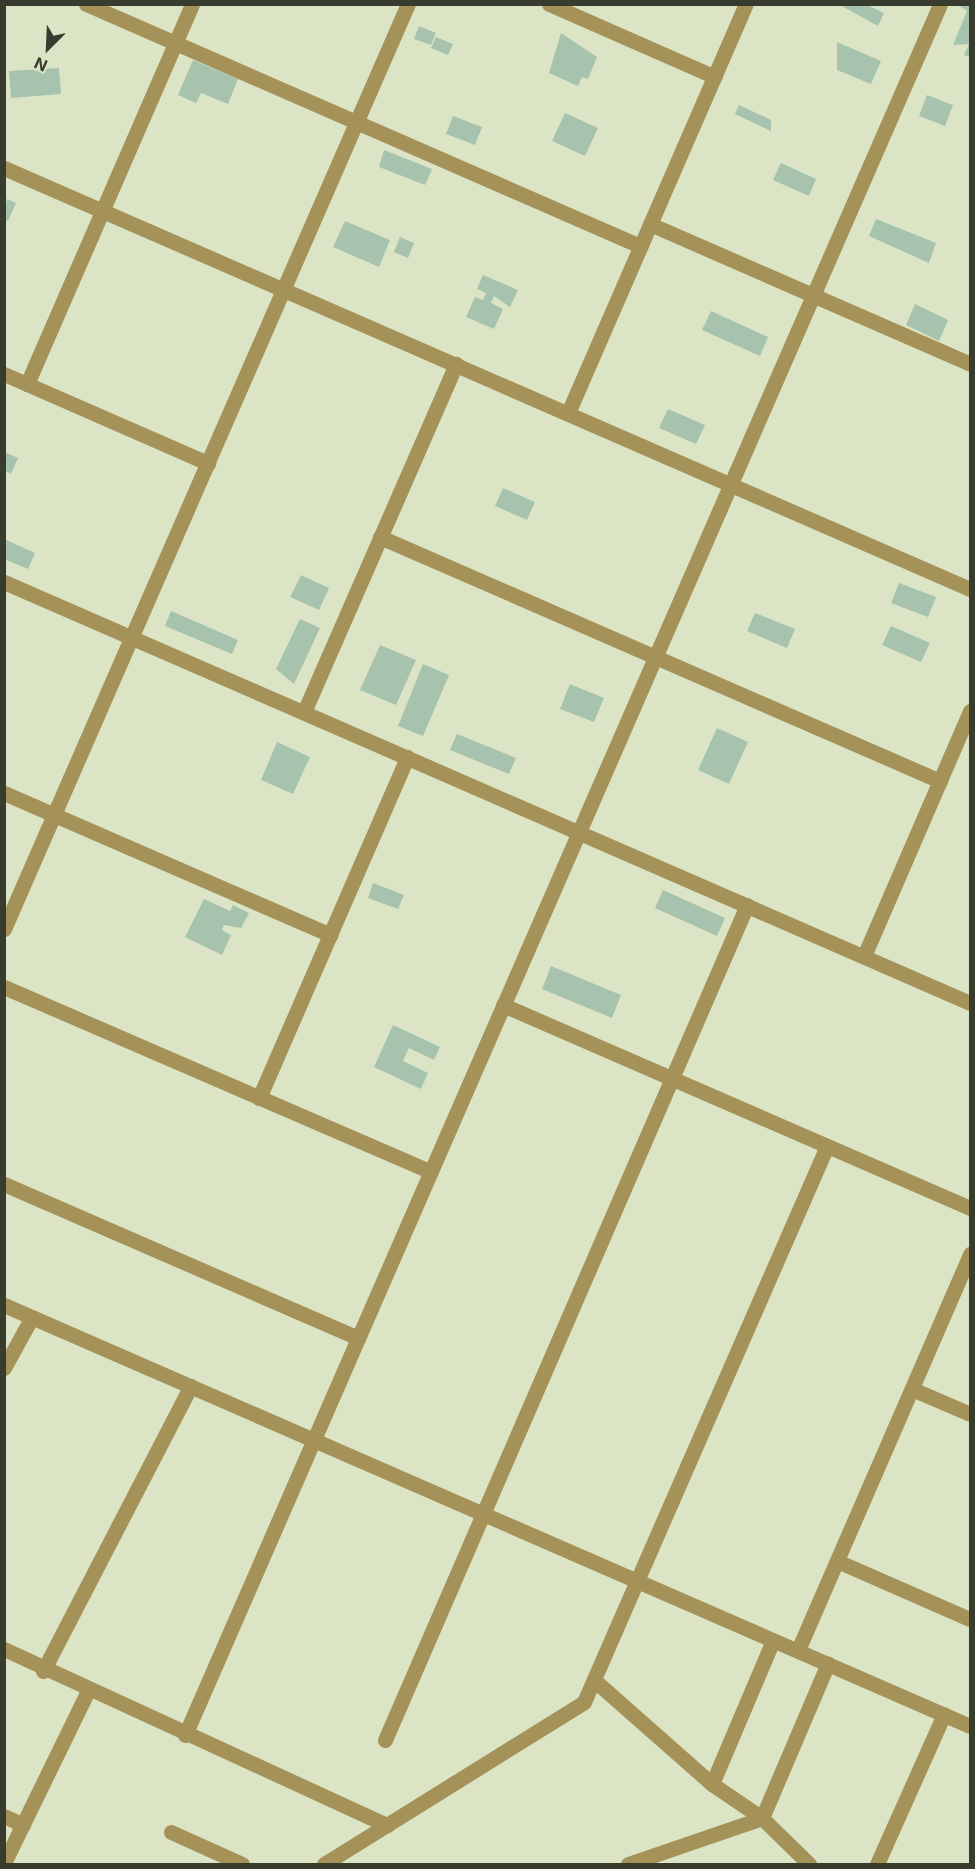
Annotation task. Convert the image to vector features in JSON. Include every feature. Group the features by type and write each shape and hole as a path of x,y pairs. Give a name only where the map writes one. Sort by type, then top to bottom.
{"street":[{"path":"86,4 640,246"},
{"path":"27,384 192,4"},
{"path":"4,929 408,4"},
{"path":"549,4 715,77"},
{"path":"568,413 746,4"},
{"path":"185,1735 940,4"},
{"path":"4,168 970,589"},
{"path":"650,224 970,364"},
{"path":"304,712 456,364"},
{"path":"4,374 208,463"},
{"path":"380,537 940,781"},
{"path":"4,582 970,1003"},
{"path":"864,956 970,711"},
{"path":"259,1098 407,757"},
{"path":"4,793 330,934"},
{"path":"385,1740 747,905"},
{"path":"4,987 430,1172"},
{"path":"504,1005 970,1208"},
{"path":"324,1864 584,1702 826,1146"},
{"path":"4,1184 358,1338"},
{"path":"798,1650 970,1254"},
{"path":"4,1305 970,1726"},
{"path":"4,1368 32,1317"},
{"path":"43,1671 191,1386"},
{"path":"912,1389 970,1414"},
{"path":"837,1561 970,1619"},
{"path":"712,1784 772,1640"},
{"path":"4,1649 43,1671 387,1825"},
{"path":"628,1864 762,1818 828,1664"},
{"path":"594,1680 712,1784 762,1818 809,1864"},
{"path":"4,1863 88,1691"},
{"path":"877,1864 944,1714"},
{"path":"4,1816 23,1825"},
{"path":"171,1832 242,1864"}],"building":[{"path":"838,4 865,4 884,13 878,26"},
{"path":"957,4 970,4 970,57 964,55 969,44 953,45 967,11"},
{"path":"419,26 436,33 431,45 414,39"},
{"path":"561,33 597,57 588,79 582,77 578,86 549,73"},
{"path":"436,37 453,44 448,55 431,48"},
{"path":"837,42 881,61 871,84 837,70"},
{"path":"193,60 238,79 228,104 201,93 196,103 178,95"},
{"path":"59,68 61,94 11,98 9,71"},
{"path":"927,95 953,105 945,126 919,116"},
{"path":"739,105 771,120 771,131 735,114"},
{"path":"565,113 598,128 585,156 552,141"},
{"path":"453,116 482,127 475,145 446,134"},
{"path":"384,150 432,169 425,185 379,167"},
{"path":"781,163 816,179 809,196 773,180"},
{"path":"7,199 16,203 8,221 4,219"},
{"path":"876,219 936,243 929,263 869,236"},
{"path":"345,221 390,240 379,267 333,247"},
{"path":"400,237 414,243 408,258 394,252"},
{"path":"483,275 518,290 510,307 494,296 491,303 503,309 494,329 466,317 475,297 483,300 486,293 477,289"},
{"path":"915,304 948,320 939,341 906,325"},
{"path":"711,311 768,337 760,356 702,330"},
{"path":"668,409 705,425 696,444 659,428"},
{"path":"4,452 18,458 11,474 4,470"},
{"path":"503,488 535,502 527,520 495,506"},
{"path":"4,539 35,553 28,569 4,559"},
{"path":"301,575 329,588 319,610 290,597"},
{"path":"899,583 936,597 928,617 891,603"},
{"path":"171,611 238,640 232,654 165,626"},
{"path":"755,613 795,629 787,648 747,631"},
{"path":"300,619 320,628 294,684 276,669"},
{"path":"891,626 930,643 921,662 882,645"},
{"path":"380,645 416,660 396,705 360,690"},
{"path":"423,664 449,675 423,736 398,726"},
{"path":"570,684 604,698 594,722 560,709"},
{"path":"717,728 748,742 729,784 698,770"},
{"path":"457,734 516,758 509,774 450,750"},
{"path":"277,742 310,757 293,794 261,780"},
{"path":"373,883 404,895 398,909 368,898"},
{"path":"663,890 725,918 717,936 655,908"},
{"path":"204,899 230,911 233,905 249,913 241,928 224,925 222,930 231,935 222,955 185,937"},
{"path":"551,966 621,995 612,1018 542,989"},
{"path":"393,1025 440,1047 434,1060 409,1048 403,1061 428,1073 421,1089 374,1067"}]}
